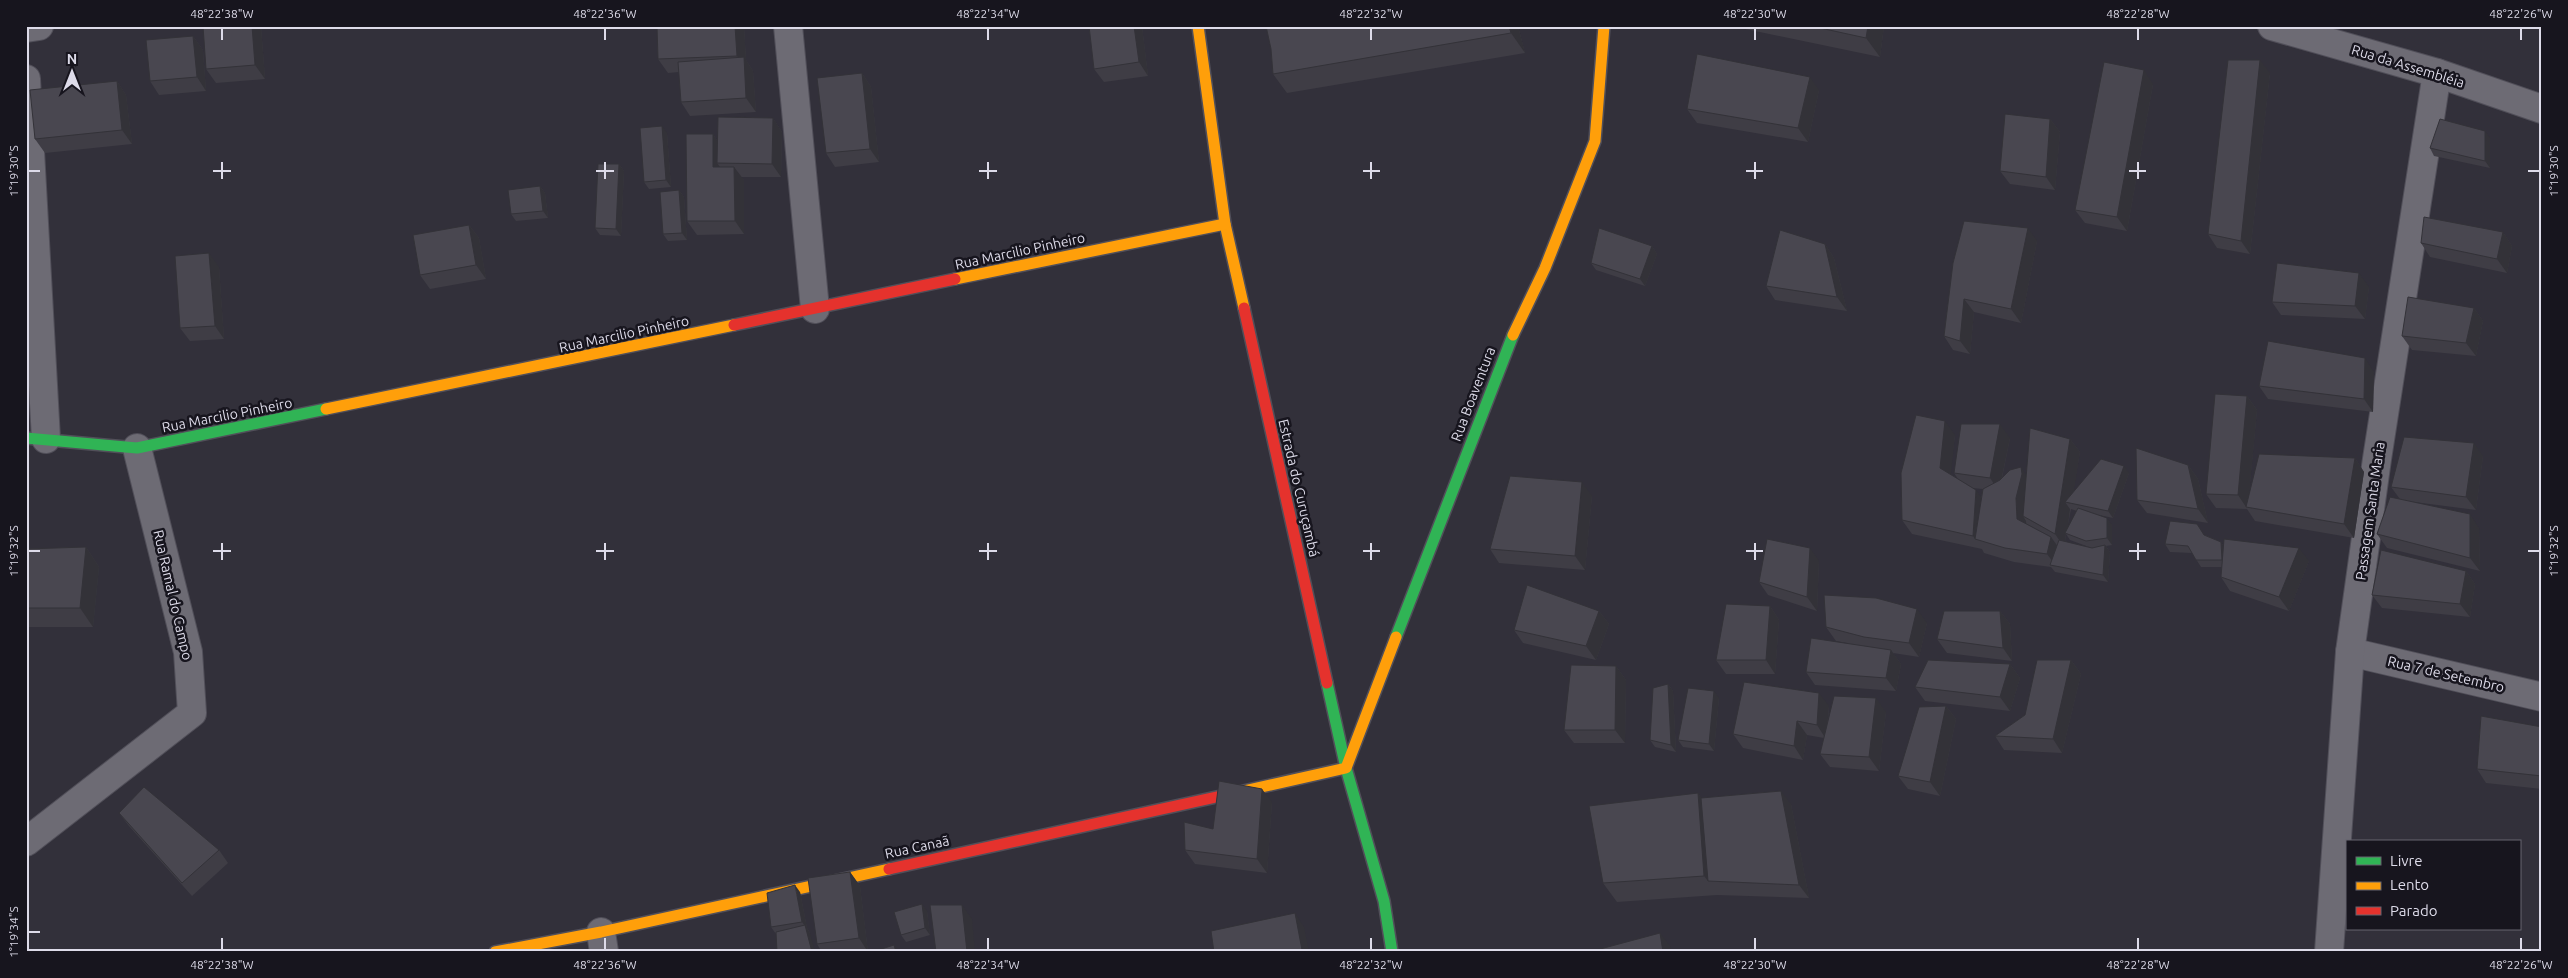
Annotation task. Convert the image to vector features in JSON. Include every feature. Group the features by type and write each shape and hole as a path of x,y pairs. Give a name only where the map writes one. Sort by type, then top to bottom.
{"street":[{"path":"26,28 39,26"},
{"path":"788,26 815,309"},
{"name":"Estrada do Curuçambá","path":"1198,26 1225,224 1346,768 1384,901 1392,952"},
{"name":"Rua Boaventura","path":"1346,768 1503,356 1545,268 1595,141 1604,26"},
{"name":"Rua da Assembléia","path":"2272,26 2436,73 2542,109"},
{"name":"Passagem Santa Maria","path":"2329,952 2350,652 2376,459 2436,73"},
{"path":"26,79 36,439"},
{"name":"Rua Marcilio Pinheiro","path":"36,439 137,448 1225,224"},
{"name":"Rua Ramal do Campo","path":"26,842 192,713 188,652 137,448"},
{"name":"Rua 7 de Setembro","path":"2350,652 2542,697"},
{"name":"Rua Canaã","path":"495,952 603,942 1346,768"}],"building":[{"path":"203,26 252,26 255,65 206,69"},
{"path":"657,26 735,26 737,56 658,59"},
{"path":"1089,26 1134,26 1139,62 1094,69"},
{"path":"1266,26 1509,26 1511,33 1273,74 1271,49"},
{"path":"1811,26 1868,26 1866,38"},
{"path":"193,36 197,77 150,81 146,40"},
{"path":"1697,54 1810,77 1798,128 1687,109"},
{"path":"744,57 746,98 681,102 678,62"},
{"path":"2228,60 2260,60 2241,241 2208,234"},
{"path":"2104,62 2144,70 2117,217 2075,210"},
{"path":"862,73 870,149 826,153 817,78"},
{"path":"117,81 122,130 35,139 30,90"},
{"path":"2005,114 2050,119 2046,177 2000,171"},
{"path":"718,117 773,118 772,164 717,163"},
{"path":"2440,119 2485,131 2485,161 2430,148"},
{"path":"662,126 666,180 644,182 640,128"},
{"path":"686,134 713,134 713,167 734,167 735,221 687,221"},
{"path":"598,164 619,164 616,229 595,228"},
{"path":"540,186 543,211 511,214 508,190"},
{"path":"679,190 682,233 663,234 660,192"},
{"path":"2424,217 2503,232 2497,259 2421,243"},
{"path":"1964,221 2028,228 2011,309 1964,299 1960,341 1944,336 1953,263"},
{"path":"469,225 476,265 420,275 413,235"},
{"path":"1599,228 1652,246 1640,279 1591,263"},
{"path":"1780,230 1825,244 1837,297 1766,286"},
{"path":"209,253 215,326 180,328 175,256"},
{"path":"2277,263 2359,273 2355,306 2272,302"},
{"path":"2408,297 2474,308 2466,343 2402,336"},
{"path":"2268,341 2365,358 2364,399 2259,386"},
{"path":"2215,394 2247,396 2238,495 2206,494"},
{"path":"1916,415 1945,421 1940,468 1976,490 1973,536 1902,520 1901,473"},
{"path":"1961,424 2000,424 1990,478 1954,473"},
{"path":"2030,428 2070,439 2055,534 2023,516"},
{"path":"2404,437 2474,443 2466,497 2391,487"},
{"path":"2136,448 2188,465 2198,509 2137,500"},
{"path":"2259,454 2355,458 2344,524 2246,507"},
{"path":"2101,459 2124,466 2108,511 2065,502"},
{"path":"2021,467 2022,474 2016,498 2017,519 2051,537 2047,554 2005,548 1975,539 1983,489 2000,480 2010,470"},
{"path":"1510,476 1582,482 1575,556 1490,549"},
{"path":"2390,497 2470,514 2470,558 2377,534"},
{"path":"2078,508 2107,518 2107,538 2086,541 2065,533"},
{"path":"2170,521 2197,524 2204,535 2221,542 2222,560 2196,560 2188,546 2165,544"},
{"path":"1767,539 1810,548 1807,597 1759,582"},
{"path":"2224,539 2299,548 2279,597 2221,577"},
{"path":"2059,540 2092,548 2105,545 2103,575 2050,565"},
{"path":"86,547 80,608 26,608 26,549"},
{"path":"2381,550 2466,571 2460,604 2372,595"},
{"path":"1527,585 1599,611 1586,646 1514,630"},
{"path":"1824,595 1876,598 1917,609 1909,643 1864,637 1826,627"},
{"path":"1726,604 1770,606 1766,660 1716,660"},
{"path":"1944,611 2000,611 2003,648 1937,639"},
{"path":"1811,638 1891,650 1886,678 1806,672"},
{"path":"1928,660 2010,664 2000,697 1915,687"},
{"path":"2037,660 2071,660 2053,739 1995,736 2025,715"},
{"path":"1571,665 1616,666 1615,730 1564,730"},
{"path":"1744,682 1819,693 1817,725 1797,721 1794,746 1733,734"},
{"path":"1668,684 1671,745 1650,740 1653,688"},
{"path":"1688,688 1714,691 1709,744 1678,740"},
{"path":"1834,696 1876,698 1869,757 1820,754"},
{"path":"1946,706 1930,782 1898,776 1919,707"},
{"path":"2481,716 2542,727 2542,776 2477,769"},
{"path":"1219,781 1262,789 1257,859 1185,850 1184,822 1213,829"},
{"path":"144,787 219,850 182,883 119,813"},
{"path":"1781,791 1799,885 1708,881 1701,798"},
{"path":"1698,793 1704,876 1603,883 1589,806"},
{"path":"850,872 859,938 817,944 808,878"},
{"path":"795,885 802,922 771,927 767,893"},
{"path":"922,904 925,928 901,935 894,912"},
{"path":"930,905 962,905 967,952 936,952"},
{"path":"1295,913 1302,950 1296,952 1214,952 1211,931"},
{"path":"805,925 812,952 777,952 776,932"},
{"path":"1660,933 1663,952 1589,952"},
{"path":"894,945 896,952 872,952"},
{"path":"2218,949 2217,952 2186,952 2186,950"}],"traffic: fast":[{"path":"1396,637 1513,335"},
{"path":"26,438 137,448 326,409"},
{"path":"1327,683 1346,768 1384,901 1392,952"}],"traffic: slow":[{"path":"1198,26 1225,224 1244,308"},
{"path":"1513,335 1545,268 1595,141 1604,26"},
{"path":"955,279 1225,224"},
{"path":"326,409 734,325"},
{"path":"1230,794 1346,768 1396,637"},
{"path":"495,952 601,932 889,869"}],"traffic: jam":[{"path":"734,325 955,279"},
{"path":"1244,308 1327,683"},
{"path":"889,869 1230,794"}]}
